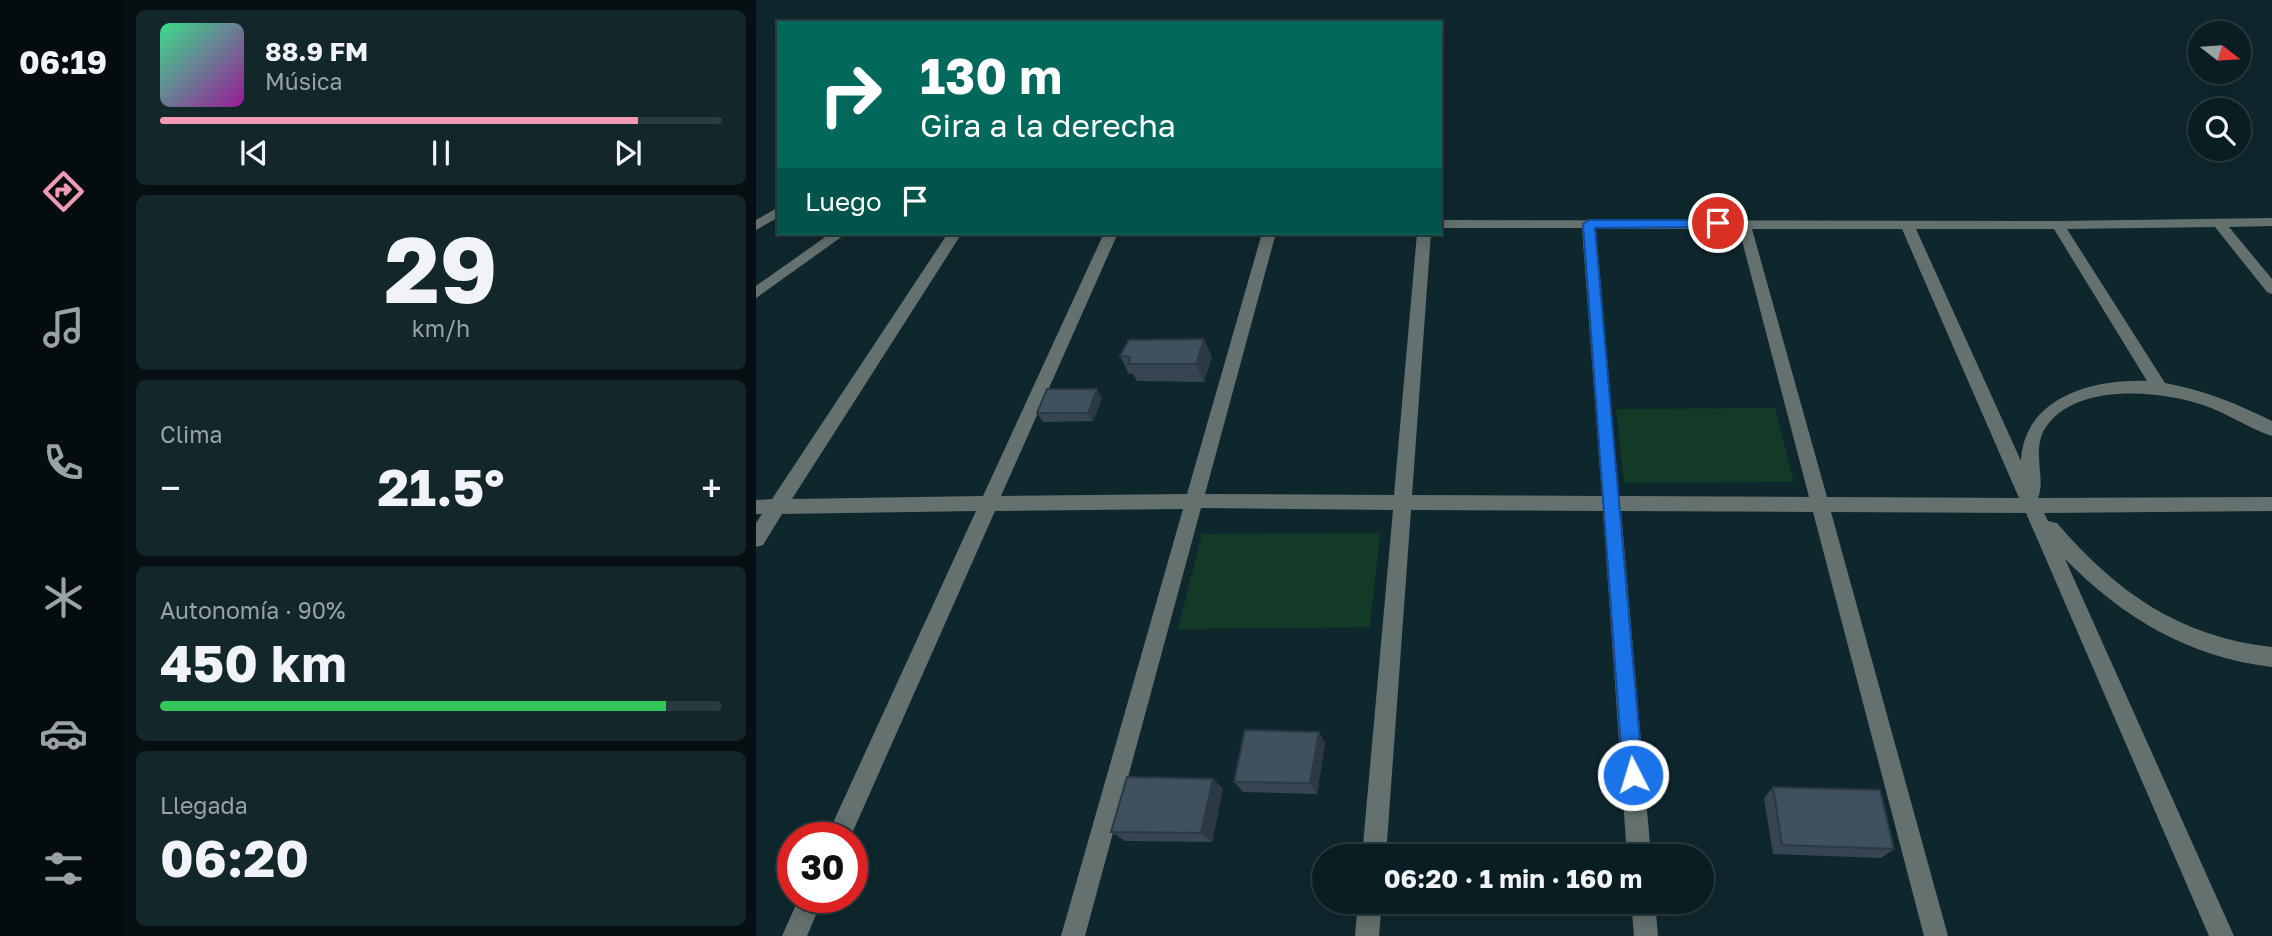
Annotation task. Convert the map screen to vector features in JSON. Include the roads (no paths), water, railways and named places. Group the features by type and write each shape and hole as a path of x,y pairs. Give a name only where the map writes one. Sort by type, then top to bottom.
{"street":[{"path":"757,225 777,212"},
{"path":"1442,224 2058,225 2272,222"},
{"path":"1744,223 1936,936"},
{"path":"2219,223 2272,289"},
{"path":"1589,224 1638,844"},
{"path":"1908,224 2222,936"},
{"path":"757,225 777,225"},
{"path":"2058,225 2160,389"},
{"path":"756,293 836,235"},
{"path":"756,539 954,235"},
{"path":"845,822 1110,235"},
{"path":"1073,936 1268,235"},
{"path":"1375,844 1424,235"},
{"path":"2272,429 2246,414 2194,395 2144,387 2100,389 2064,402 2039,425 2028,460 2032,506 2068,552 2117,597 2181,635 2251,656 2272,657"},
{"path":"756,507 1194,501 2032,506 2272,504"},
{"path":"794,936 804,913"},
{"path":"1367,936 1369,914"},
{"path":"1644,914 1646,936"}]}
